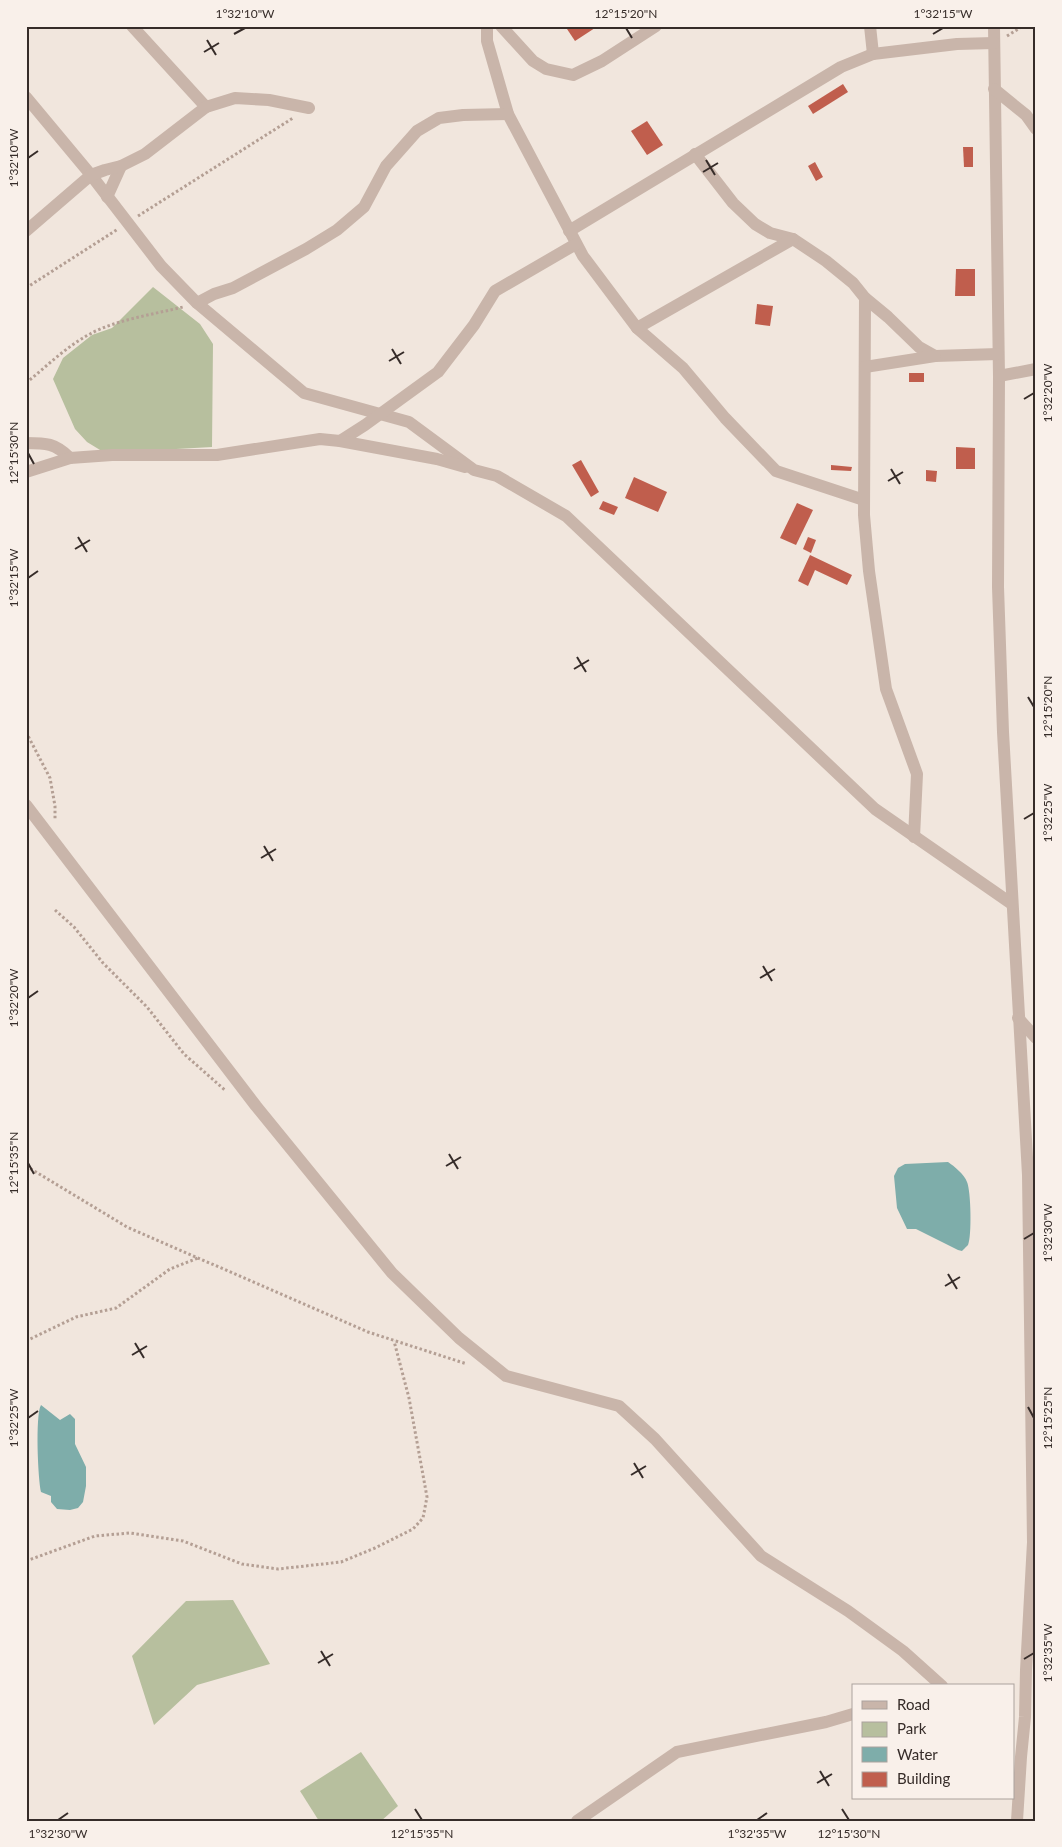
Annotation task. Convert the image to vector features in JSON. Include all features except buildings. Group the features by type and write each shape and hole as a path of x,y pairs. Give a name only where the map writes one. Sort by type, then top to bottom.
{"street":[{"path":"487,26 487,41 508,114 583,256 637,328 683,368 725,418 776,471 864,500"},
{"path":"501,26 533,61 546,69 573,75 602,61 656,26"},
{"path":"870,26 873,54"},
{"path":"994,26 999,376 998,587 1003,732 1028,1175 1033,1542 1031,1671 1025,1717 1017,1753 1017,1821"},
{"path":"134,27 206,107"},
{"path":"569,231 841,67 873,54 957,44 994,43"},
{"path":"994,89 1026,115 1036,129"},
{"path":"26,97 91,175 162,266 197,303 304,394 409,422 474,470"},
{"path":"26,231 91,175 121,166 145,154 206,107 235,98 269,100 309,108"},
{"path":"197,303 214,294 241,284 306,250 337,230 364,206 386,166 418,131 439,118 463,115 508,114"},
{"path":"695,154 733,203 755,224 770,233 792,238 826,261 853,283 865,298 919,347 935,356"},
{"path":"107,197 121,166"},
{"path":"637,328 792,238"},
{"path":"340,441 438,372 474,325 495,291 576,244"},
{"path":"865,298 864,500 869,571 886,688 917,774 914,837"},
{"path":"865,367 935,356 998,354"},
{"path":"999,376 1036,369"},
{"path":"26,472 70,458 112,455 217,455 320,439 437,459 497,476 566,516 874,809 1012,904"},
{"path":"26,443 49,443 61,449 70,458"},
{"path":"26,805 256,1106 392,1273 459,1338 506,1376 619,1406 655,1439 761,1556 848,1611 903,1651 939,1684"},
{"path":"1018,1018 1036,1038"},
{"path":"577,1821 677,1752 826,1722 852,1714"}],"path":[{"path":"26,288 309,108"},
{"path":"26,382 90,334 110,325 197,303"},
{"path":"26,732 50,778 55,806 55,842"},
{"path":"55,910 74,927 103,963 147,1007 184,1054 228,1093"},
{"path":"26,1166 127,1227 368,1332 469,1364"},
{"path":"26,1341 76,1317 116,1308 170,1269 198,1258"},
{"path":"26,1561 95,1536 130,1533 183,1541 242,1564 278,1569 341,1562 413,1529 423,1518 427,1498 409,1398 394,1341"}],"green space":[{"path":"153,287 200,324 213,344 212,447 105,453 87,442 75,429 53,379 63,358 92,335 112,328"},
{"path":"233,1600 270,1664 197,1685 154,1725 132,1656 186,1601"},
{"path":"361,1752 398,1806 381,1821 319,1821 300,1791"}],"water":[{"path":"948,1162 964,1176 968,1187 970,1233 968,1245 962,1251 916,1229 907,1229 897,1208 894,1176 898,1168 905,1164"},
{"path":"41,1405 60,1420 70,1414 75,1419 75,1444 86,1467 86,1486 83,1502 78,1508 70,1510 57,1509 51,1502 51,1496 41,1492 38,1462 38,1421"}]}
